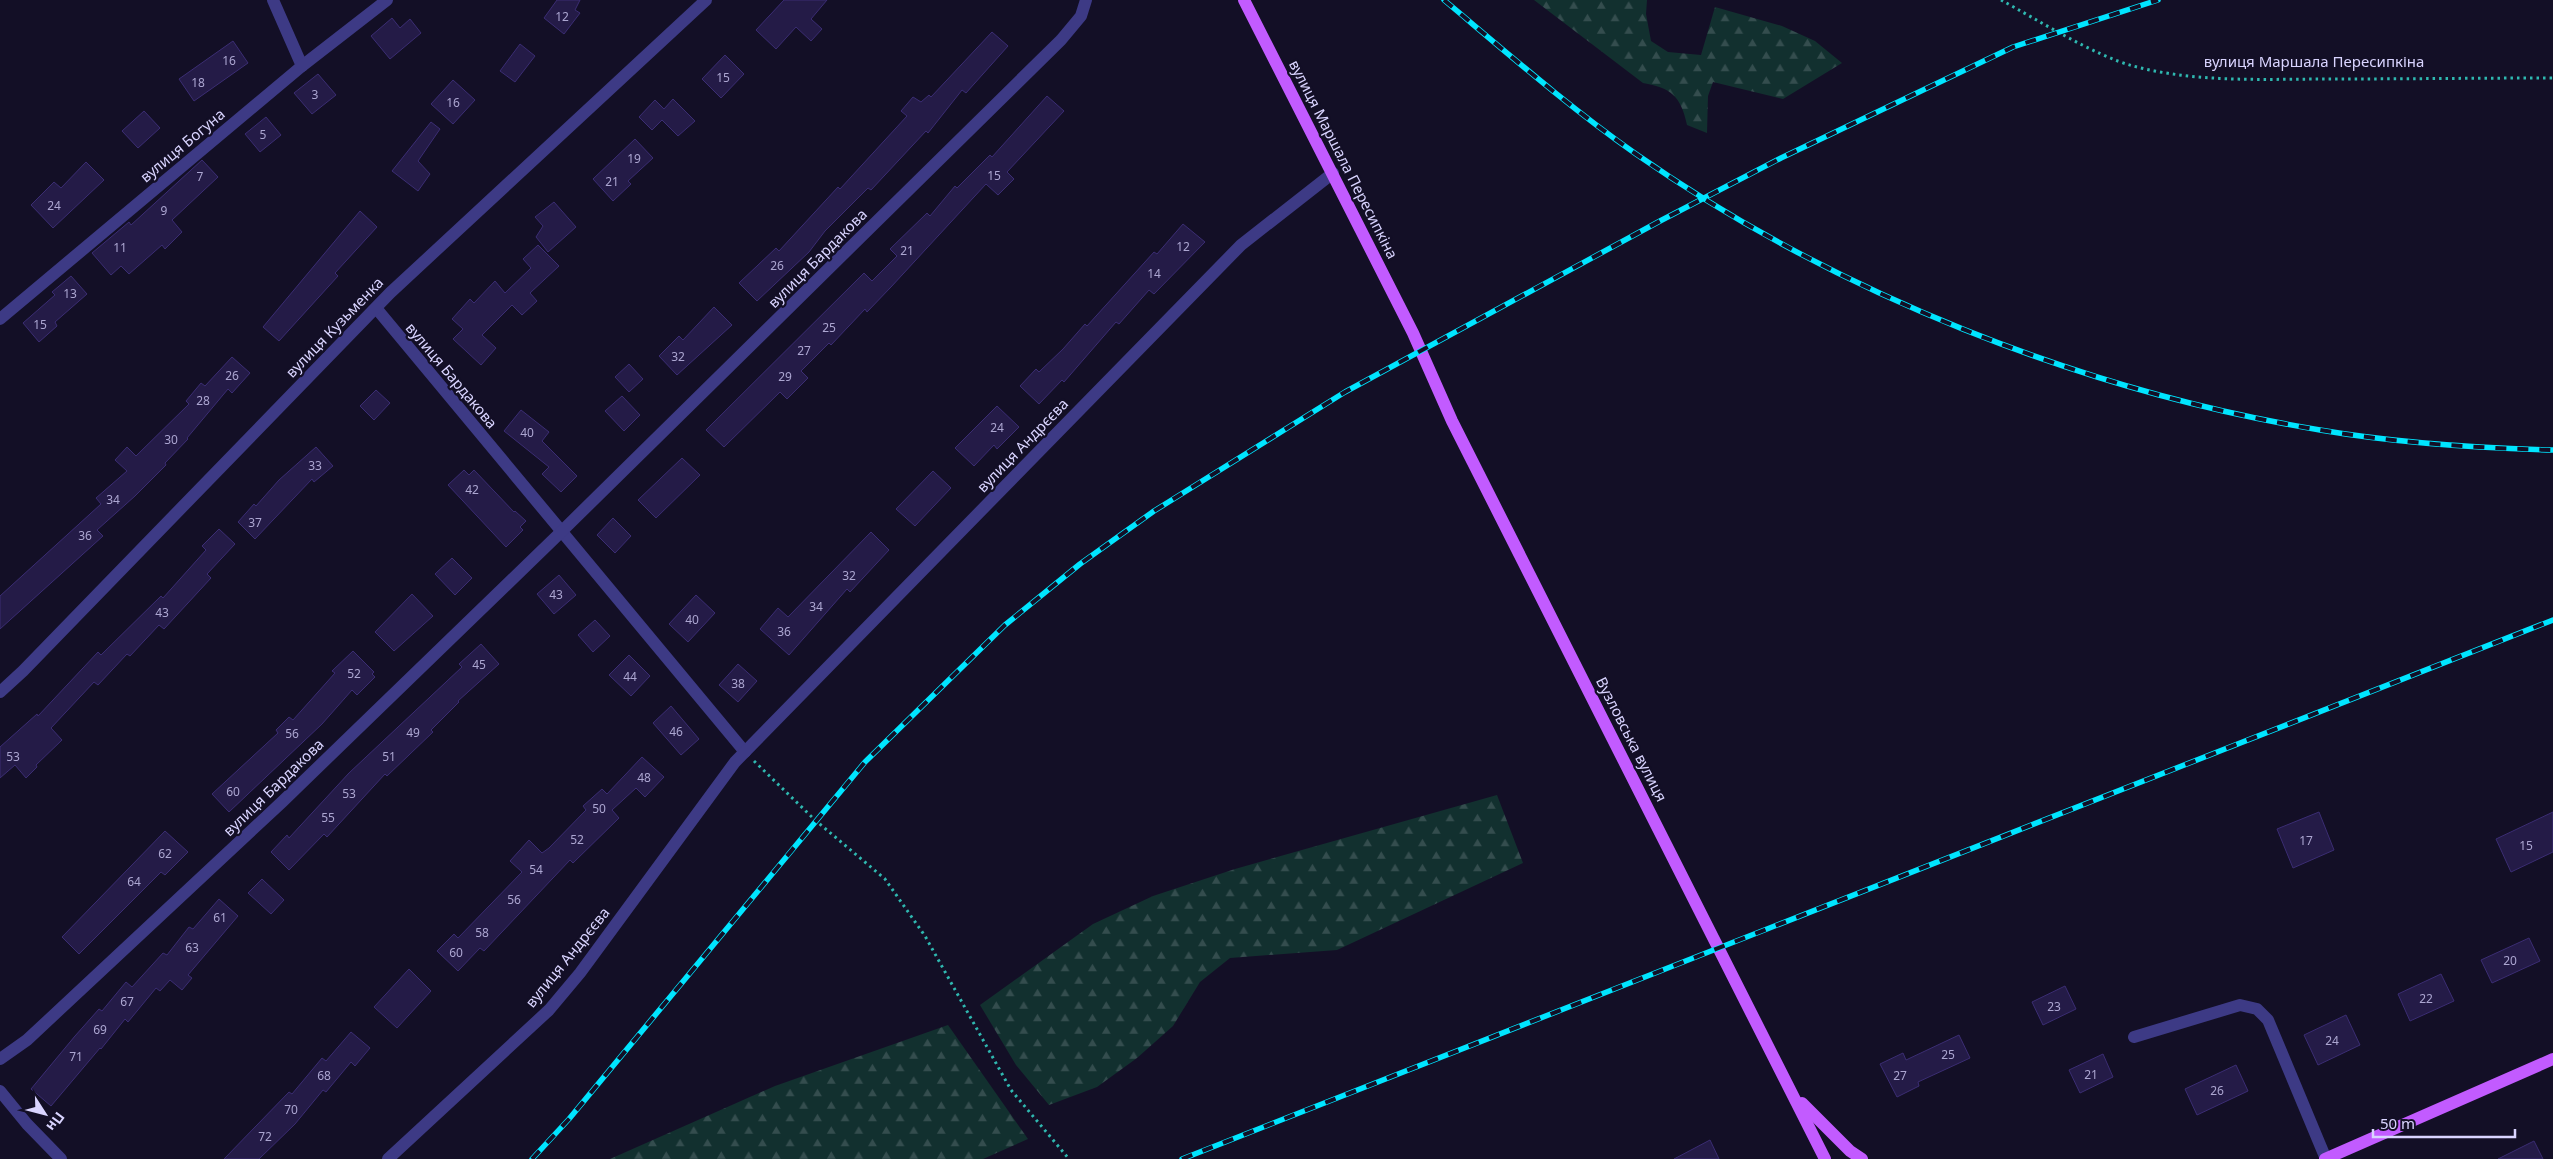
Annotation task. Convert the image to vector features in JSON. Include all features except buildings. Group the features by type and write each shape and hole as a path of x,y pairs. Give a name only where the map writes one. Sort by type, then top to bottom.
{"main road":[{"name":"вулиця Маршала Пересипкіна","path":"1244,0 1413,333"},
{"name":"Вузловська вулиця","path":"1413,333 1452,421 1826,1159"},
{"path":"2325,1159 2553,1059"},
{"path":"1794,1095 1850,1152 1862,1159"}],"street":[{"path":"273,0 302,66"},
{"name":"вулиця Богуна","path":"0,319 302,66 387,0"},
{"name":"вулиця Кузьменка","path":"0,692 30,664 376,308 706,0"},
{"name":"вулиця Бардакова","path":"0,1059 27,1040 282,802 561,532 1061,40 1081,16 1086,0"},
{"name":"вулиця Андрєєва","path":"388,1159 549,1010 580,973 735,762 1241,244 1333,173"},
{"name":"вулиця Бардакова","path":"376,308 561,532"},
{"path":"561,532 745,752"},
{"path":"2134,1037 2240,1005 2257,1009 2268,1020 2325,1159"},
{"path":"0,1091 27,1124 61,1159"}],"path":[{"name":"вулиця Маршала Пересипкіна","path":"2000,0 2092,48 2131,65 2172,74 2210,78 2263,79 2553,78"},
{"path":"745,752 815,820 885,879 925,936 1011,1090 1069,1159"}],"green space":[{"path":"1534,0 1647,0 1646,14 1651,41 1668,52 1701,55 1715,7 1782,26 1815,41 1842,63 1783,99 1713,82 1708,96 1707,133 1687,125 1682,107 1678,100 1668,91 1643,83"},
{"path":"1497,795 1523,863 1337,950 1230,958 1200,982 1173,1026 1137,1058 1097,1087 1049,1105 1016,1065 980,1005 1093,924 1153,896 1235,869"},
{"path":"948,1025 1028,1139 983,1159 610,1159 775,1086"}],"railway":[{"path":"1444,0 1586,117 1636,154 1712,204 1793,250 1877,292 1963,329 2051,362 2141,390 2230,413 2320,430 2407,442 2553,450"},
{"path":"532,1159 569,1119 865,762 1005,625 1080,564 1154,511 1345,392 1660,221 1781,158 2013,47 2158,0"},
{"path":"1182,1159 2553,620"}]}
